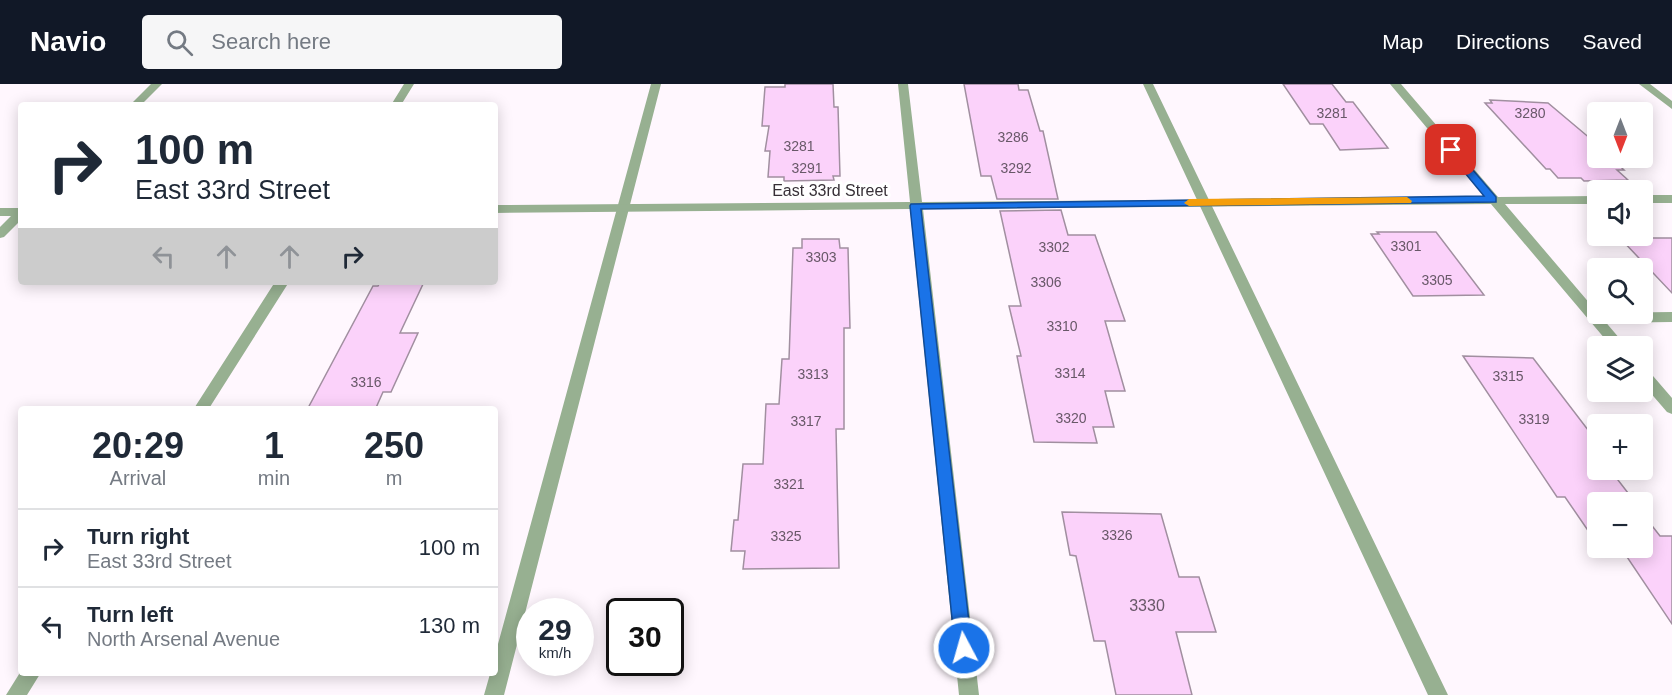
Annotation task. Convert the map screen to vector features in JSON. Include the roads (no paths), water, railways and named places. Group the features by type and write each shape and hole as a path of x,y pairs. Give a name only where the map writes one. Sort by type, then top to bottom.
{"street":[{"path":"138,102 157,84"},
{"path":"398,102 409,84"},
{"path":"494,695 625,208 656,84"},
{"path":"903,84 969,695"},
{"path":"1148,84 1438,695"},
{"path":"1395,84 1587,310"},
{"path":"1644,84 1672,106"},
{"name":"East 33rd Street","path":"498,209 1587,200"},
{"path":"1653,200 1672,200"},
{"path":"0,212 18,213"},
{"path":"0,234 18,216"},
{"path":"203,406 280,285"},
{"path":"1653,317 1672,317"},
{"path":"1599,324 1610,336"},
{"path":"1653,386 1672,408"},
{"path":"16,695 29,676"}]}
